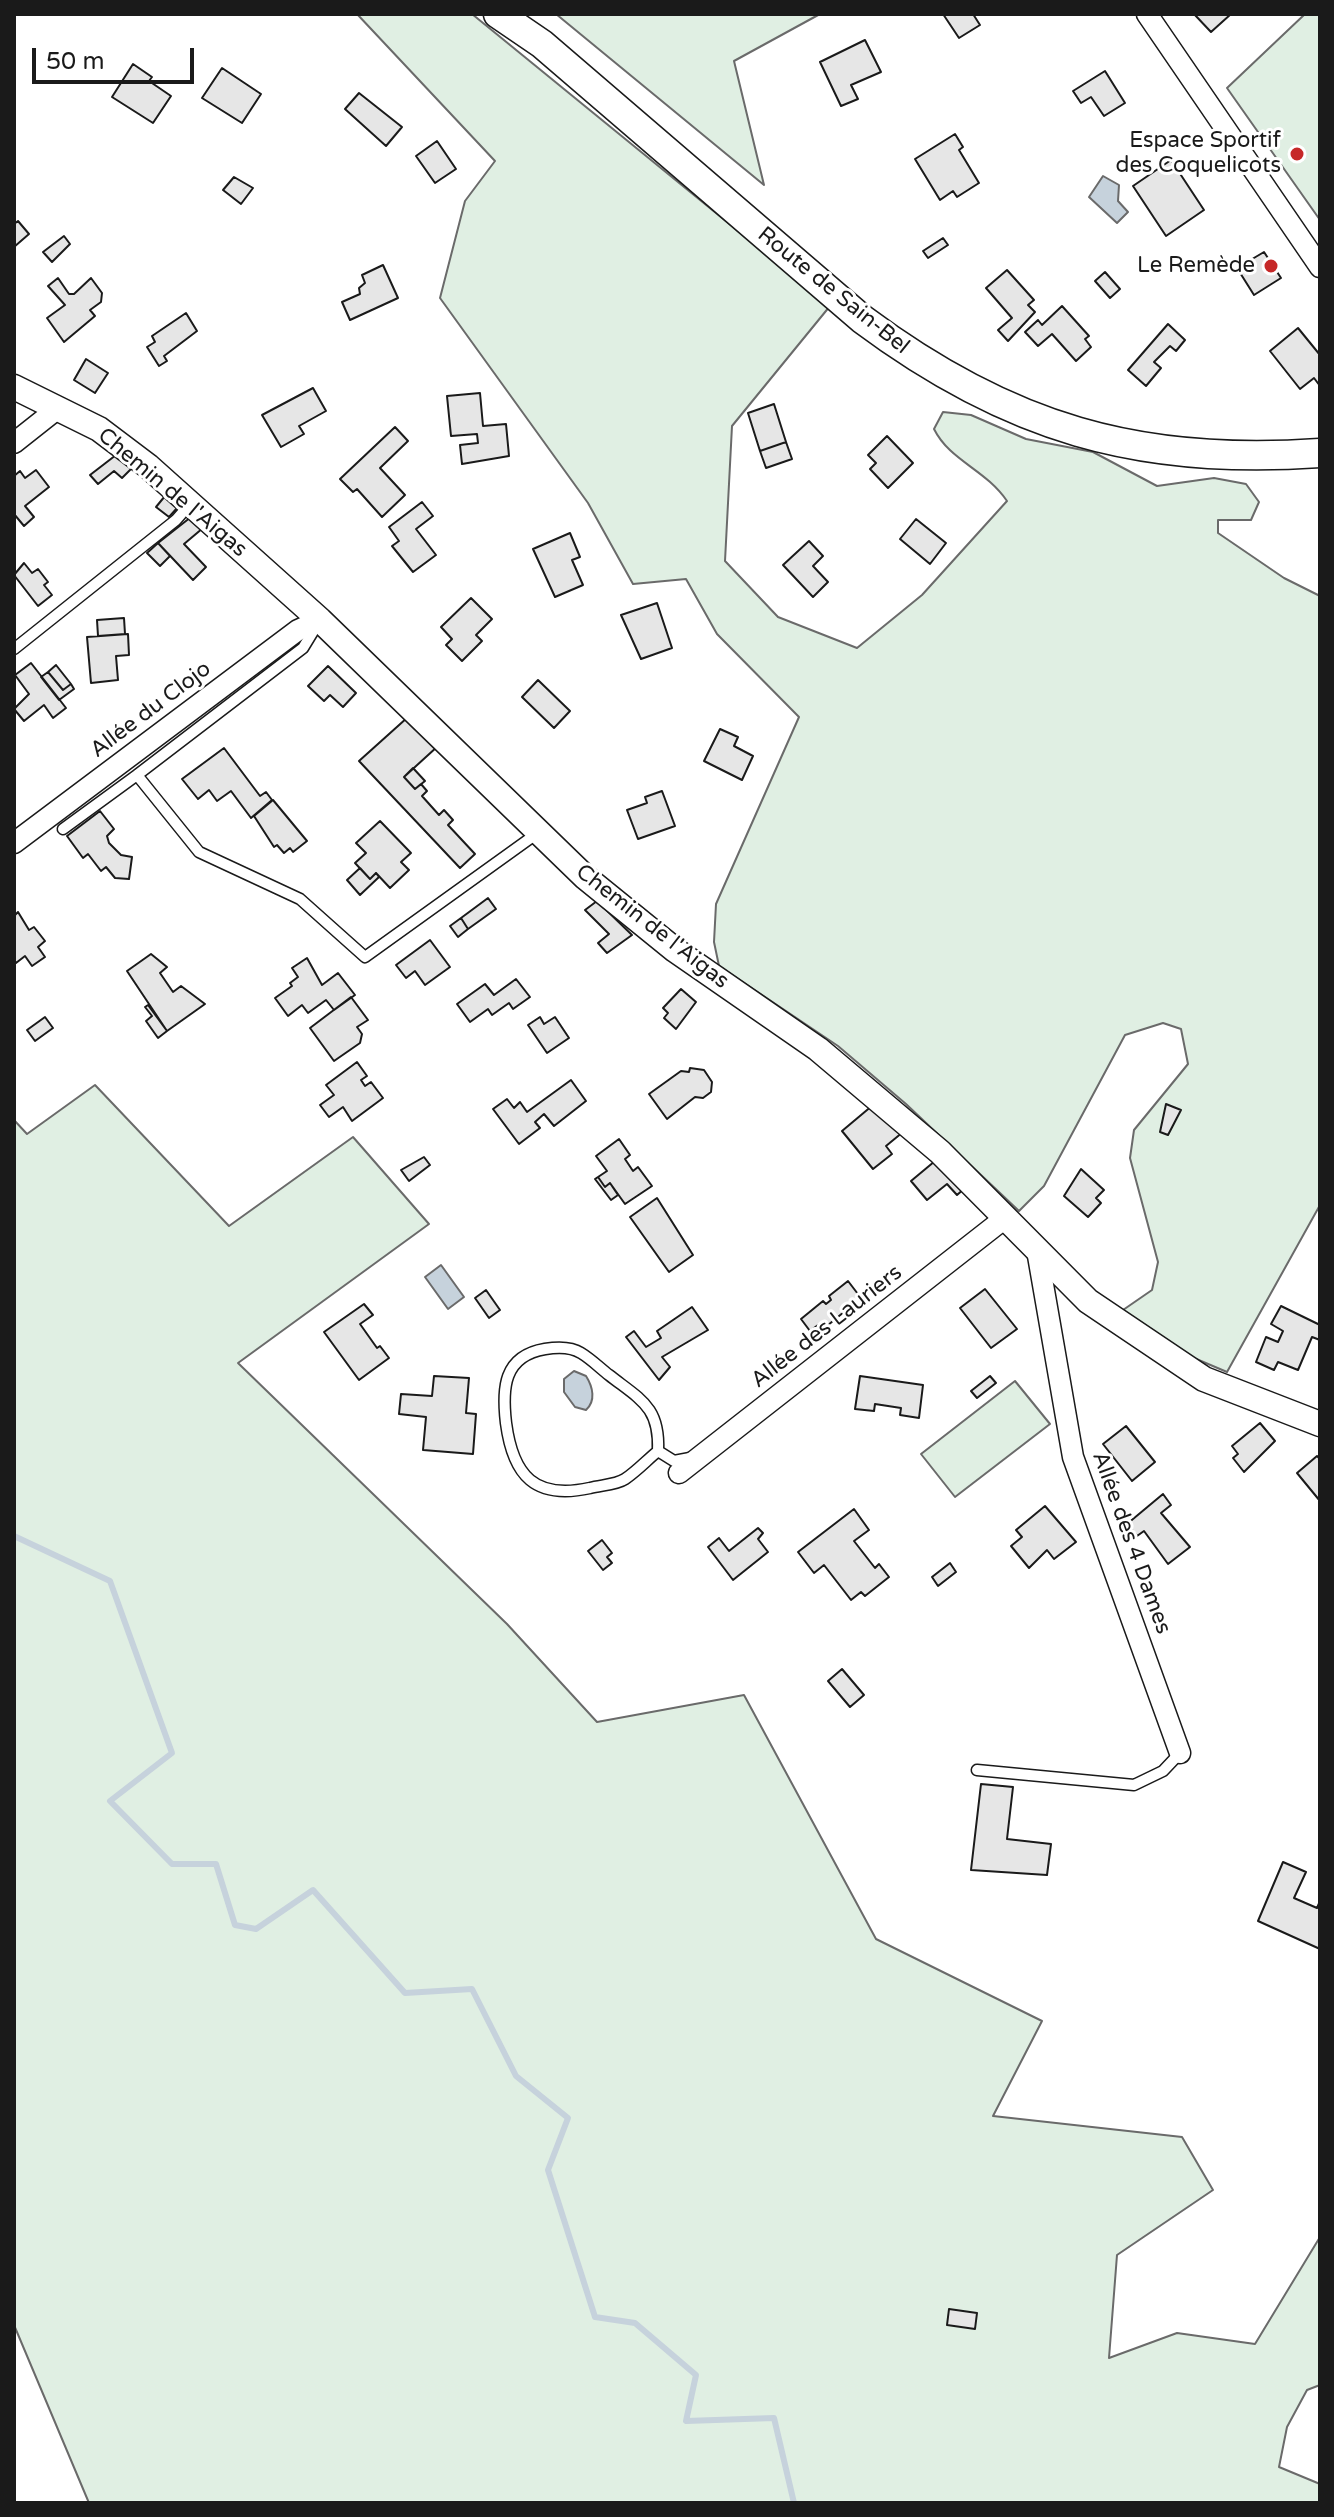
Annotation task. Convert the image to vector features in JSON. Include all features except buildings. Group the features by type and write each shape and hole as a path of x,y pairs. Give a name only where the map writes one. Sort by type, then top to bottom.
{"main road":[{"name":"Route de Sain-Bel","path":"498,14 542,44 862,319 908,353 963,386 1034,420 1107,442 1203,456 1320,453"},
{"name":"Route de Sain-Bel","path":"530,14 879,313 977,377 1044,406 1164,436 1228,442 1320,436"}],"street":[{"path":"1147,14 1320,267"},
{"name":"Chemin de l'Aigas","path":"14,387 99,429 190,504 320,620 585,877 675,950 818,1049 940,1152 1088,1301 1204,1379 1320,1424"},
{"path":"14,443 57,409"},
{"name":"Allée du Clojo","path":"14,843 298,630 320,620"},
{"name":"Allée des Lauriers","path":"679,1473 1005,1218"},
{"name":"Allée des 4 Dames","path":"1037,1250 1073,1457 1180,1753"}],"lane":[{"path":"14,649 176,520 190,504"},
{"path":"63,829 303,648 320,620"},
{"path":"137,775 199,852 300,899 365,957 539,832"},
{"path":"561,1347 579,1352 652,1409 659,1430 658,1451 623,1480 565,1493 544,1489 525,1477 510,1455 502,1391 508,1371 523,1356 540,1350 561,1347"},
{"path":"658,1451 674,1461 700,1457"},
{"path":"977,1770 1134,1785 1163,1771 1180,1753"}],"green space":[{"path":"357,14 472,14 830,306 732,426 725,561 778,617 857,648 922,595 1007,501 989,481 941,440 934,429 943,412 971,415 1026,439 1093,452 1157,486 1214,478 1246,484 1259,502 1251,520 1218,520 1218,533 1284,578 1320,596 1320,1205 1227,1372 1194,1358 1123,1310 1152,1290 1158,1262 1130,1158 1134,1130 1188,1064 1181,1029 1163,1023 1125,1035 1044,1186 1019,1211 906,1104 838,1046 719,966 714,942 716,904 799,717 717,634 686,579 633,584 588,503 440,298 465,201 495,161"},
{"path":"556,14 820,14 734,61 764,185"},
{"name":"Espace Sportif des Coquelicots","path":"1305,14 1320,14 1320,220 1227,88"},
{"path":"95,1085 229,1226 353,1137 429,1224 238,1363 507,1624 597,1722 744,1695 876,1939 1042,2021 993,2116 1182,2137 1213,2190 1117,2255 1109,2358 1177,2333 1255,2344 1320,2237 1320,2385 1307,2390 1287,2427 1279,2467 1320,2484 1320,2503 89,2503 14,2325 14,1120 27,1134"},
{"path":"1015,1381 1050,1424 955,1497 921,1454"}],"shaded area":[{"path":"1103,176 1119,185 1118,201 1128,212 1117,223 1089,197"},
{"path":"441,1265 464,1297 448,1309 425,1277"},
{"path":"574,1371 586,1376 590,1385 592,1398 586,1410 575,1407 564,1392 564,1379"}],"waterway":[{"path":"14,1536 110,1581 172,1753 110,1801 172,1864 216,1864 235,1925 256,1929 313,1890 405,1993 472,1989 516,2076 568,2118 548,2170 595,2317 635,2323 696,2375 686,2421 774,2418 794,2503"}],"place":[{"name":"Espace Sportif des Coquelicots","path":"1297,154"},
{"name":"Le Remède","path":"1271,266"}]}
